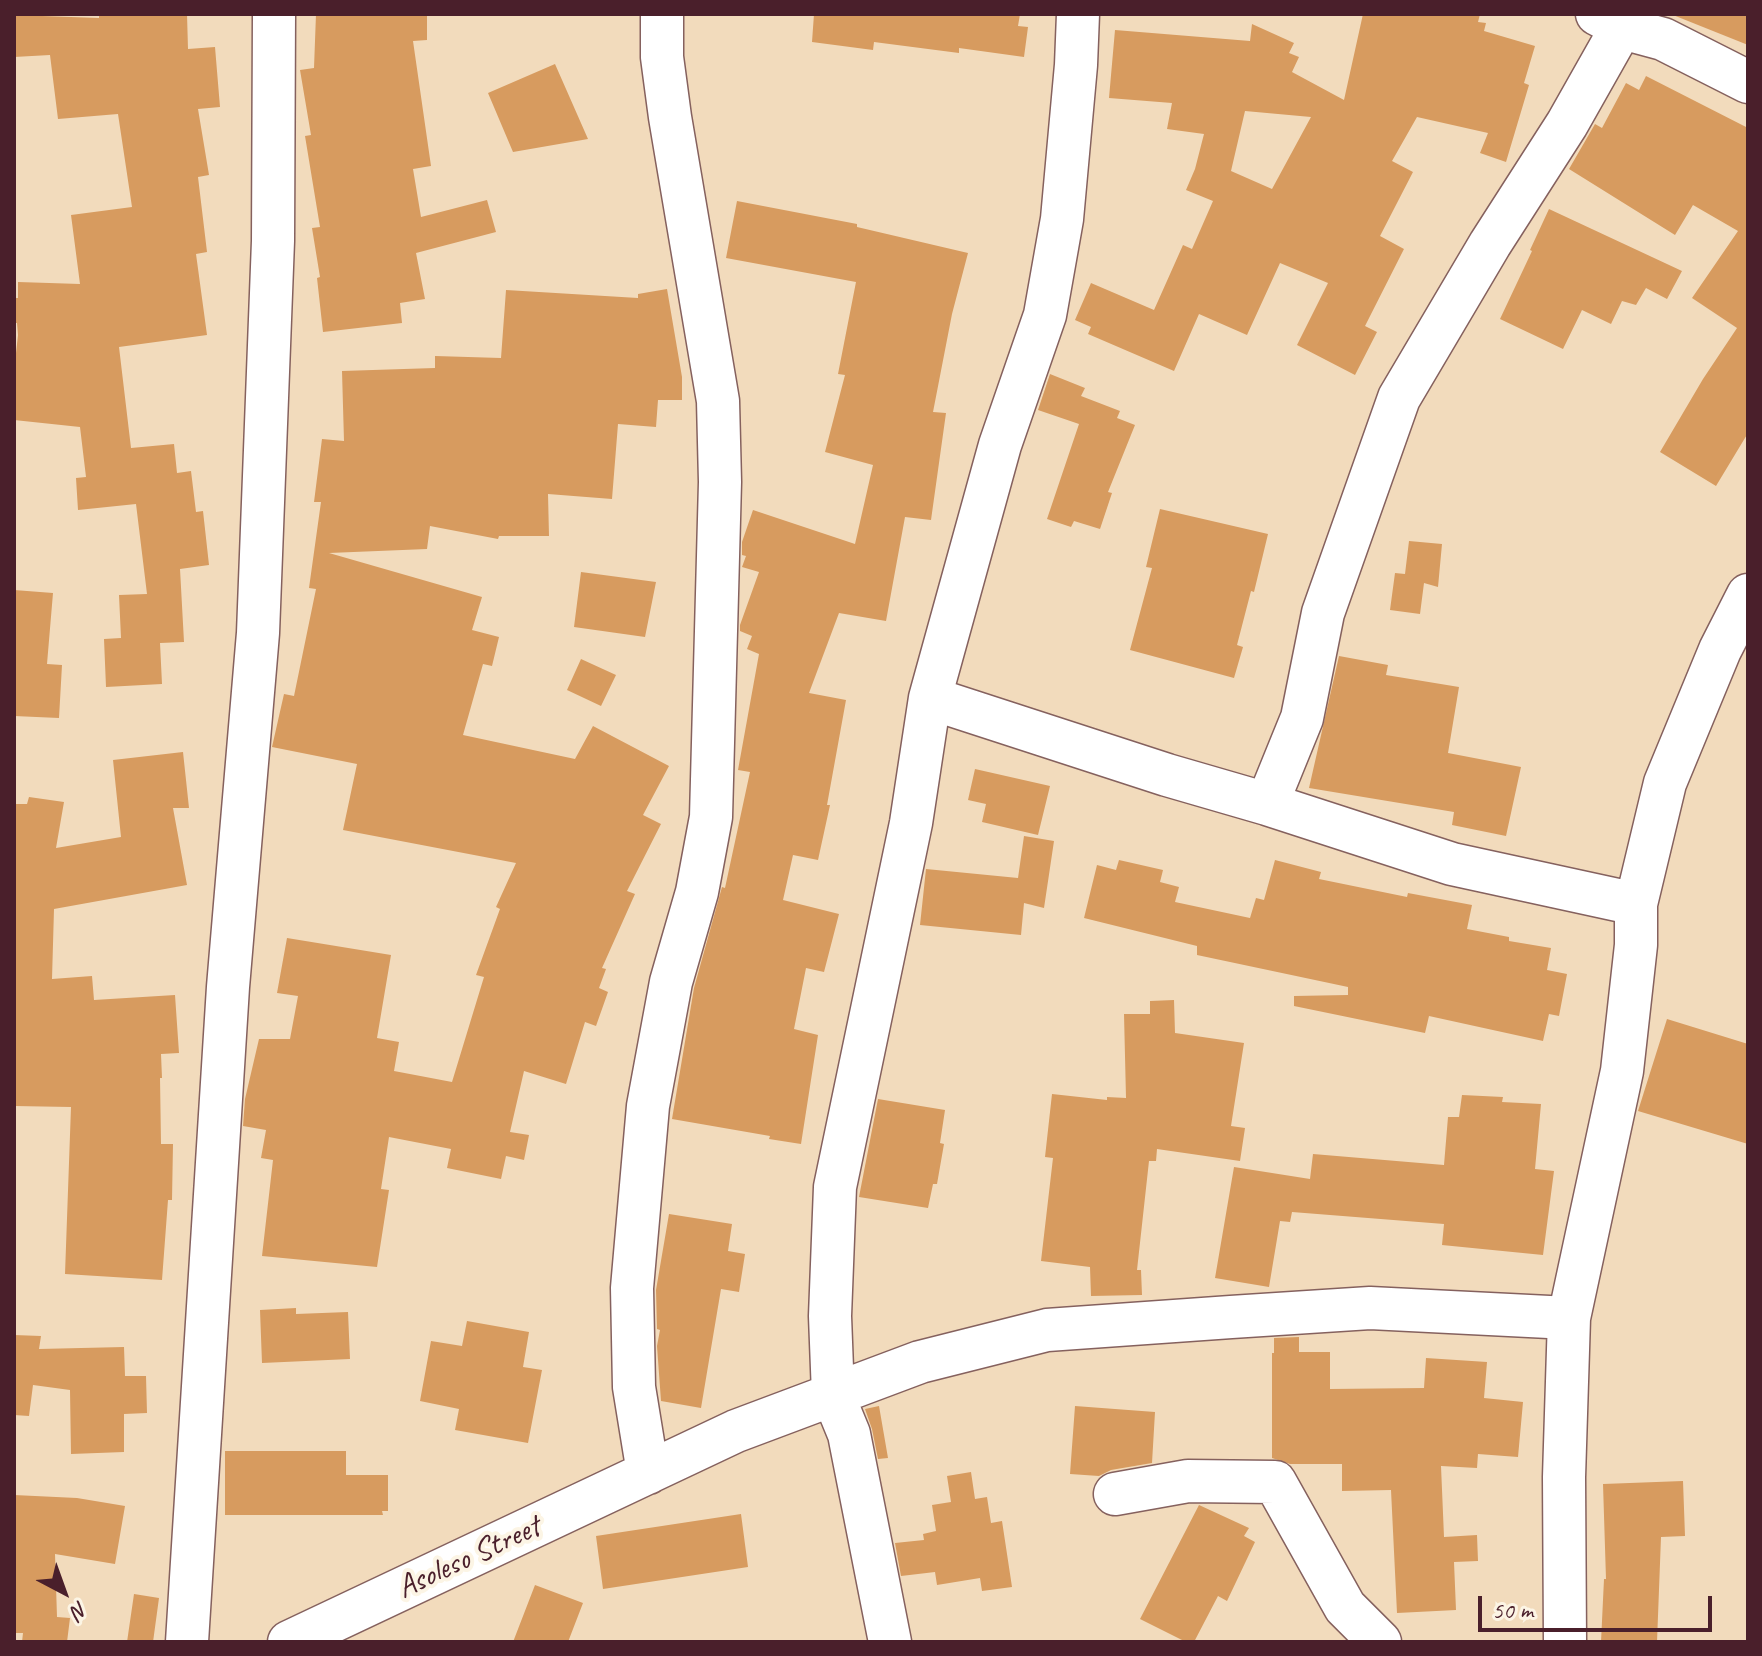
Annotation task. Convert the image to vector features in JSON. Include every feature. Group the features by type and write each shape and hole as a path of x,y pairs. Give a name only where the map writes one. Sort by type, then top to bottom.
{"street":[{"path":"187,1642 227,1003 258,633 273,241 274,14"},
{"path":"648,1473 634,1387 632,1288 648,1106 671,982 697,892 711,817 720,482 718,401 670,117 662,57 662,14"},
{"path":"890,1642 849,1434 833,1395 830,1316 835,1187 911,823 930,698 1000,445 1045,315 1062,219 1078,14"},
{"path":"1267,804 1302,718 1323,613 1399,398 1490,244 1567,124 1615,39 1612,22 1663,39 1748,82"},
{"path":"1565,1642 1564,1477 1569,1318 1622,1071 1636,945 1636,904 1665,783 1720,650 1748,595"},
{"path":"930,698 1452,864 1636,904"},
{"name":"Asoleso Street","path":"289,1642 736,1431 920,1362 1047,1330 1370,1308 1569,1318"},
{"path":"1115,1494 1188,1481 1275,1482 1345,1607 1380,1642"}],"building":[{"path":"99,14 187,14 188,49 215,47 220,107 198,109 209,175 198,177 207,252 196,254 207,335 119,347 131,448 174,444 177,473 191,471 196,512 203,511 209,565 180,569 184,642 160,643 162,684 106,687 104,639 121,638 119,595 147,594 136,504 78,510 76,478 86,477 80,427 14,420 18,335 17,323 14,323 14,298 18,298 18,282 80,284 71,215 132,207 118,114 58,119 50,55 14,57 14,15 99,18"},
{"path":"316,14 427,14 427,40 413,41 431,166 413,169 421,217 487,200 496,232 416,253 425,299 400,303 402,323 323,332 317,278 320,277 312,228 320,227 305,136 311,135 300,70 314,68"},
{"path":"814,14 1020,14 1018,26 1028,27 1024,57 959,48 959,53 874,42 873,50 812,42"},
{"path":"1363,14 1480,14 1478,22 1486,23 1484,31 1535,46 1524,83 1529,85 1506,162 1480,153 1488,133 1417,117 1392,161 1413,172 1380,236 1404,249 1365,326 1377,332 1355,375 1297,345 1328,283 1280,263 1247,335 1199,314 1174,371 1088,334 1091,327 1075,320 1091,283 1154,310 1183,245 1192,249 1213,201 1186,190 1204,134 1167,129 1172,103 1109,98 1115,30 1250,41 1252,24 1294,43 1289,53 1299,57 1292,72 1344,100","holes":["1245,111 1311,117 1272,189 1231,171"]},
{"path":"1748,14 1748,45 1673,15"},
{"path":"555,64 588,139 513,152 488,93"},
{"path":"1646,76 1748,128 1748,433 1716,486 1660,452 1737,328 1692,298 1738,231 1693,205 1675,235 1569,169 1595,124 1602,128 1626,83 1639,90"},
{"path":"737,201 857,224 857,227 968,253 952,314 933,412 946,413 931,520 905,517 886,621 839,613 809,693 846,700 818,860 793,855 783,900 839,914 824,972 806,968 794,1029 818,1035 801,1144 672,1119 694,988 722,887 725,888 750,772 738,770 759,654 747,649 752,636 740,631 740,625 759,572 742,567 746,556 742,555 742,542 753,510 855,544 873,465 825,452 845,375 838,374 856,282 726,258"},
{"path":"1549,209 1682,271 1667,299 1646,288 1636,305 1622,301 1611,324 1582,310 1563,349 1500,319"},
{"path":"667,289 682,377 682,400 658,400 656,427 618,424 612,499 548,494 549,536 499,536 498,539 430,526 427,549 329,553 482,597 472,630 499,637 492,666 483,664 463,735 575,759 593,726 669,766 643,815 661,824 627,891 635,894 602,968 606,969 599,988 608,992 596,1026 585,1022 566,1084 524,1071 510,1132 529,1135 524,1160 506,1156 501,1179 447,1168 451,1149 389,1137 381,1189 389,1190 377,1267 262,1256 273,1160 261,1158 266,1130 243,1126 245,1099 259,1039 290,1039 298,996 277,993 287,938 391,955 377,1038 399,1042 394,1071 452,1082 484,977 476,975 500,909 496,907 516,863 343,830 357,764 272,747 284,694 294,696 316,589 309,588 321,502 314,502 322,439 344,441 342,371 435,368 435,356 501,358 506,290 638,298 638,294"},
{"path":"1050,374 1085,388 1081,396 1120,411 1117,418 1135,425 1108,492 1112,493 1100,529 1074,521 1071,527 1047,519 1079,424 1038,410"},
{"path":"1160,509 1268,534 1237,645 1243,647 1234,678 1130,650 1152,568 1146,567"},
{"path":"1409,541 1442,544 1438,587 1424,583 1420,614 1390,610 1395,573 1405,574"},
{"path":"581,572 656,582 645,637 574,627"},
{"path":"14,590 53,593 47,664 62,665 59,718 14,716"},
{"path":"1339,656 1388,665 1386,675 1459,687 1448,753 1521,767 1506,836 1452,825 1454,812 1309,788"},
{"path":"581,659 616,675 601,706 567,690"},
{"path":"183,752 189,808 173,808 187,885 54,909 52,979 92,976 94,1000 175,995 179,1053 161,1054 161,1144 173,1144 172,1200 168,1200 162,1280 65,1274 71,1107 14,1106 14,804 27,804 29,797 64,802 56,848 121,837 113,760"},
{"path":"975,769 1050,786 1038,835 982,822 986,804 968,800"},
{"path":"1024,836 1054,841 1044,908 1024,903 1021,935 920,925 926,869 1018,878"},
{"path":"1119,860 1163,870 1160,882 1179,887 1175,902 1250,918 1256,898 1264,900 1275,860 1321,872 1319,879 1407,897 1408,893 1472,905 1467,929 1509,937 1509,941 1551,948 1547,970 1567,974 1559,1016 1549,1014 1543,1041 1429,1016 1425,1033 1294,1006 1294,996 1348,995 1348,987 1197,955 1197,946 1084,918 1097,865 1116,870"},
{"path":"1174,1000 1175,1033 1244,1043 1231,1126 1245,1128 1240,1161 1157,1149 1156,1161 1149,1161 1137,1270 1141,1270 1142,1295 1091,1296 1090,1267 1041,1261 1053,1158 1045,1157 1052,1094 1107,1100 1107,1097 1126,1098 1124,1014 1150,1014 1150,1001"},
{"path":"1667,1019 1748,1044 1748,1144 1638,1111"},
{"path":"1462,1095 1503,1097 1502,1102 1541,1104 1535,1169 1554,1171 1543,1255 1442,1245 1444,1224 1292,1212 1290,1222 1280,1221 1269,1287 1215,1278 1234,1167 1310,1179 1313,1154 1444,1165 1448,1117 1459,1117"},
{"path":"878,1099 945,1110 940,1143 944,1144 937,1184 933,1184 928,1208 859,1197"},
{"path":"669,1214 732,1224 728,1251 745,1254 739,1292 721,1289 701,1408 661,1401 656,1290"},
{"path":"296,1308 296,1314 348,1312 350,1359 262,1363 260,1310"},
{"path":"467,1321 529,1332 523,1367 542,1370 528,1443 455,1430 459,1409 420,1401 431,1341 462,1346"},
{"path":"14,1335 41,1336 39,1349 124,1347 125,1376 146,1376 147,1413 124,1414 124,1452 71,1454 70,1390 33,1385 29,1416 14,1415"},
{"path":"1299,1337 1299,1352 1330,1352 1330,1389 1424,1388 1426,1358 1487,1362 1484,1398 1523,1402 1518,1457 1478,1454 1477,1468 1441,1466 1444,1537 1477,1535 1478,1561 1454,1562 1456,1610 1397,1613 1391,1490 1342,1491 1342,1464 1290,1464 1272,1458 1274,1338"},
{"path":"879,1406 888,1458 878,1459 865,1409"},
{"path":"1075,1406 1155,1412 1152,1463 1111,1470 1099,1476 1070,1474"},
{"path":"225,1451 346,1451 346,1475 388,1475 388,1511 382,1511 383,1515 225,1515"},
{"path":"971,1472 975,1499 987,1497 991,1523 1002,1521 1012,1587 982,1591 980,1578 937,1585 935,1572 901,1576 895,1543 924,1540 923,1534 936,1531 932,1505 951,1502 947,1476"},
{"path":"1683,1481 1685,1536 1661,1537 1657,1642 1601,1642 1606,1579 1603,1484"},
{"path":"14,1495 77,1498 125,1506 115,1564 55,1554 57,1617 70,1618 67,1642 22,1642 23,1633 14,1633"},
{"path":"1199,1505 1249,1528 1244,1536 1255,1542 1227,1601 1218,1596 1194,1642 1186,1642 1140,1619"},
{"path":"741,1514 748,1567 603,1589 596,1536"},
{"path":"535,1585 583,1603 568,1642 513,1642"},
{"path":"134,1594 159,1598 153,1642 127,1642"}]}
